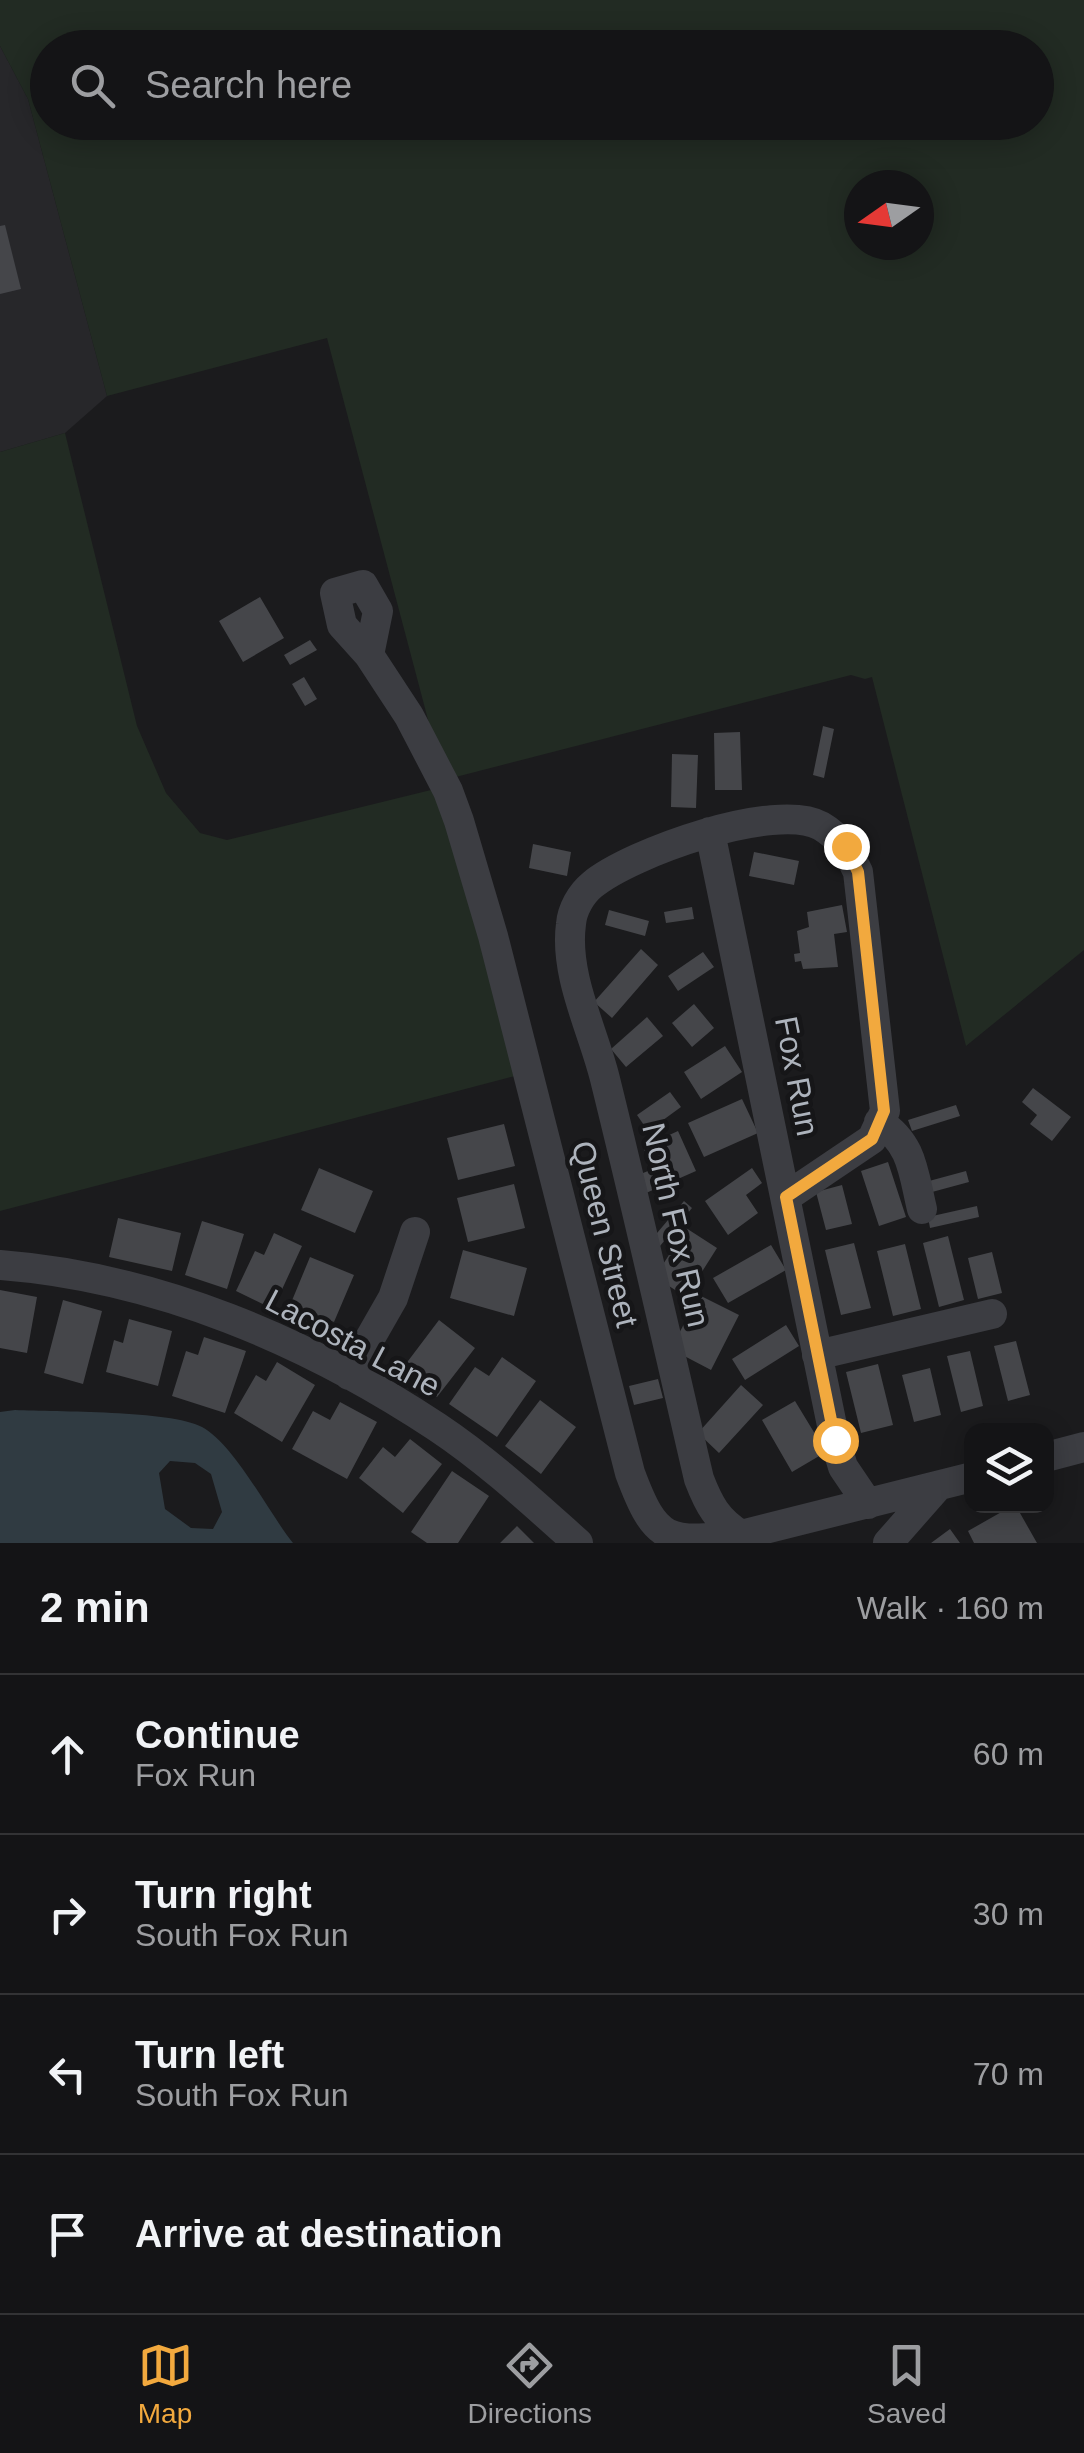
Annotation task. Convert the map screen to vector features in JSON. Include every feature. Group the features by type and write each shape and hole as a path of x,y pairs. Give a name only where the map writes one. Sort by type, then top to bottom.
{"street":[{"name":"Queen Street","path":"369,655 409,716 459,821 493,936 630,1473 646,1518 670,1538 741,1535 964,1479"},
{"path":"710,832 788,818 820,825 846,846 858,872 884,1111 872,1139 786,1197"},
{"name":"North Fox Run","path":"710,832 673,843 617,868 591,886 571,918 568,946 604,1075 699,1479 721,1522 741,1535"},
{"name":"Fox Run","path":"710,832 817,1354 844,1467 868,1504"},
{"path":"880,1122 898,1135 908,1151 922,1209"},
{"path":"349,1375 400,1282 416,1232"},
{"name":"Lacosta Lane","path":"0,1264 163,1296 286,1341 349,1375 469,1450 578,1543"},
{"path":"817,1354 992,1314"},
{"path":"1054,1455 1084,1447"},
{"path":"888,1543 938,1486"}],"shaded area":[{"path":"0,0 1084,0 1084,950 966,1046 872,677 851,675 444,780 327,338 107,396 39,140 1054,140 1054,30 30,30 30,107 0,46"},
{"path":"0,46 28,99 30,140 39,140 107,396 65,433 0,452"},
{"path":"65,433 137,726 166,793 200,833 227,840 435,789 481,940 515,1076 0,1211 0,452"},
{"path":"0,1412 140,1415 202,1427 239,1463 293,1543 0,1543","holes":["170,1461 195,1463 211,1474 222,1512 213,1529 191,1528 165,1509 159,1473"]}],"building":[{"path":"5,225 21,289 0,294 0,226"},
{"path":"260,597 284,638 243,662 219,621"},
{"path":"310,640 317,650 290,665 284,655"},
{"path":"304,677 317,699 305,706 292,684"},
{"path":"823,726 834,729 824,778 813,775"},
{"path":"740,732 742,790 715,790 714,733"},
{"path":"672,754 698,755 696,808 671,807"},
{"path":"533,844 571,852 567,876 529,868"},
{"path":"754,852 799,861 794,885 749,876"},
{"path":"842,905 847,932 834,934 838,967 803,969 801,961 795,962 794,954 800,953 797,931 809,927 807,912"},
{"path":"692,907 694,919 666,923 664,912"},
{"path":"609,910 649,921 645,936 605,925"},
{"path":"641,949 658,965 612,1018 594,1002"},
{"path":"703,952 714,967 678,991 668,976"},
{"path":"694,1004 714,1028 692,1047 672,1023"},
{"path":"647,1017 663,1036 626,1067 611,1049"},
{"path":"725,1046 742,1072 701,1099 684,1072"},
{"path":"1033,1088 1071,1117 1052,1141 1030,1124 1037,1115 1022,1102"},
{"path":"670,1092 681,1107 648,1131 637,1115"},
{"path":"742,1099 758,1133 704,1157 688,1123"},
{"path":"956,1105 960,1116 912,1131 908,1120"},
{"path":"504,1124 515,1166 458,1180 447,1138"},
{"path":"678,1131 696,1171 646,1193 638,1175 653,1169 643,1147"},
{"path":"888,1162 906,1217 879,1226 861,1171"},
{"path":"319,1168 373,1191 355,1233 301,1210"},
{"path":"752,1168 762,1183 746,1195 758,1213 728,1235 705,1201"},
{"path":"966,1171 969,1182 921,1195 918,1184"},
{"path":"514,1184 525,1228 468,1242 457,1198"},
{"path":"842,1185 852,1224 826,1230 816,1192"},
{"path":"684,1201 692,1208 660,1246 652,1239"},
{"path":"977,1206 979,1217 930,1228 928,1217"},
{"path":"118,1218 181,1233 172,1271 109,1257"},
{"path":"202,1221 244,1234 227,1289 185,1275"},
{"path":"686,1228 717,1248 686,1297 655,1277"},
{"path":"274,1233 302,1246 273,1309 236,1291 255,1251 264,1255"},
{"path":"948,1236 964,1300 939,1307 923,1243"},
{"path":"854,1243 871,1308 841,1315 825,1250"},
{"path":"905,1244 921,1309 893,1316 877,1251"},
{"path":"771,1245 786,1270 728,1303 713,1278"},
{"path":"463,1250 527,1268 514,1316 450,1298"},
{"path":"992,1252 1002,1293 978,1299 968,1258"},
{"path":"310,1257 354,1275 334,1322 319,1316 315,1327 286,1315"},
{"path":"0,1290 37,1297 27,1353 0,1348"},
{"path":"699,1295 739,1315 711,1370 671,1349"},
{"path":"63,1300 102,1311 83,1384 44,1373"},
{"path":"129,1319 172,1331 158,1386 106,1372 114,1340 123,1343"},
{"path":"439,1320 475,1348 437,1397 402,1369"},
{"path":"786,1325 799,1346 745,1380 732,1359"},
{"path":"204,1337 246,1351 225,1413 172,1396 186,1351 198,1355"},
{"path":"1016,1341 1030,1395 1008,1401 994,1346"},
{"path":"970,1351 983,1406 961,1412 947,1356"},
{"path":"502,1357 536,1381 497,1437 449,1404 475,1367 489,1376"},
{"path":"277,1362 315,1385 282,1442 234,1413 256,1375 266,1381"},
{"path":"878,1364 893,1425 861,1433 846,1372"},
{"path":"930,1368 941,1415 914,1422 902,1375"},
{"path":"658,1379 663,1398 634,1405 629,1386"},
{"path":"741,1385 763,1405 719,1453 698,1433"},
{"path":"540,1400 576,1427 541,1474 505,1446"},
{"path":"795,1401 826,1452 792,1472 762,1420"},
{"path":"340,1402 377,1422 347,1479 292,1449 313,1411 330,1420"},
{"path":"410,1439 442,1464 403,1513 359,1478 383,1447 395,1457"},
{"path":"452,1471 489,1496 458,1543 427,1543 411,1532"},
{"path":"1000,1513 1020,1513 1037,1543 974,1543 968,1531"},
{"path":"517,1526 534,1543 500,1543"},
{"path":"950,1529 960,1543 931,1543"}],"route":[{"path":"835,1440 786,1197 872,1139 884,1111 864,913 858,872 846,846"}]}
